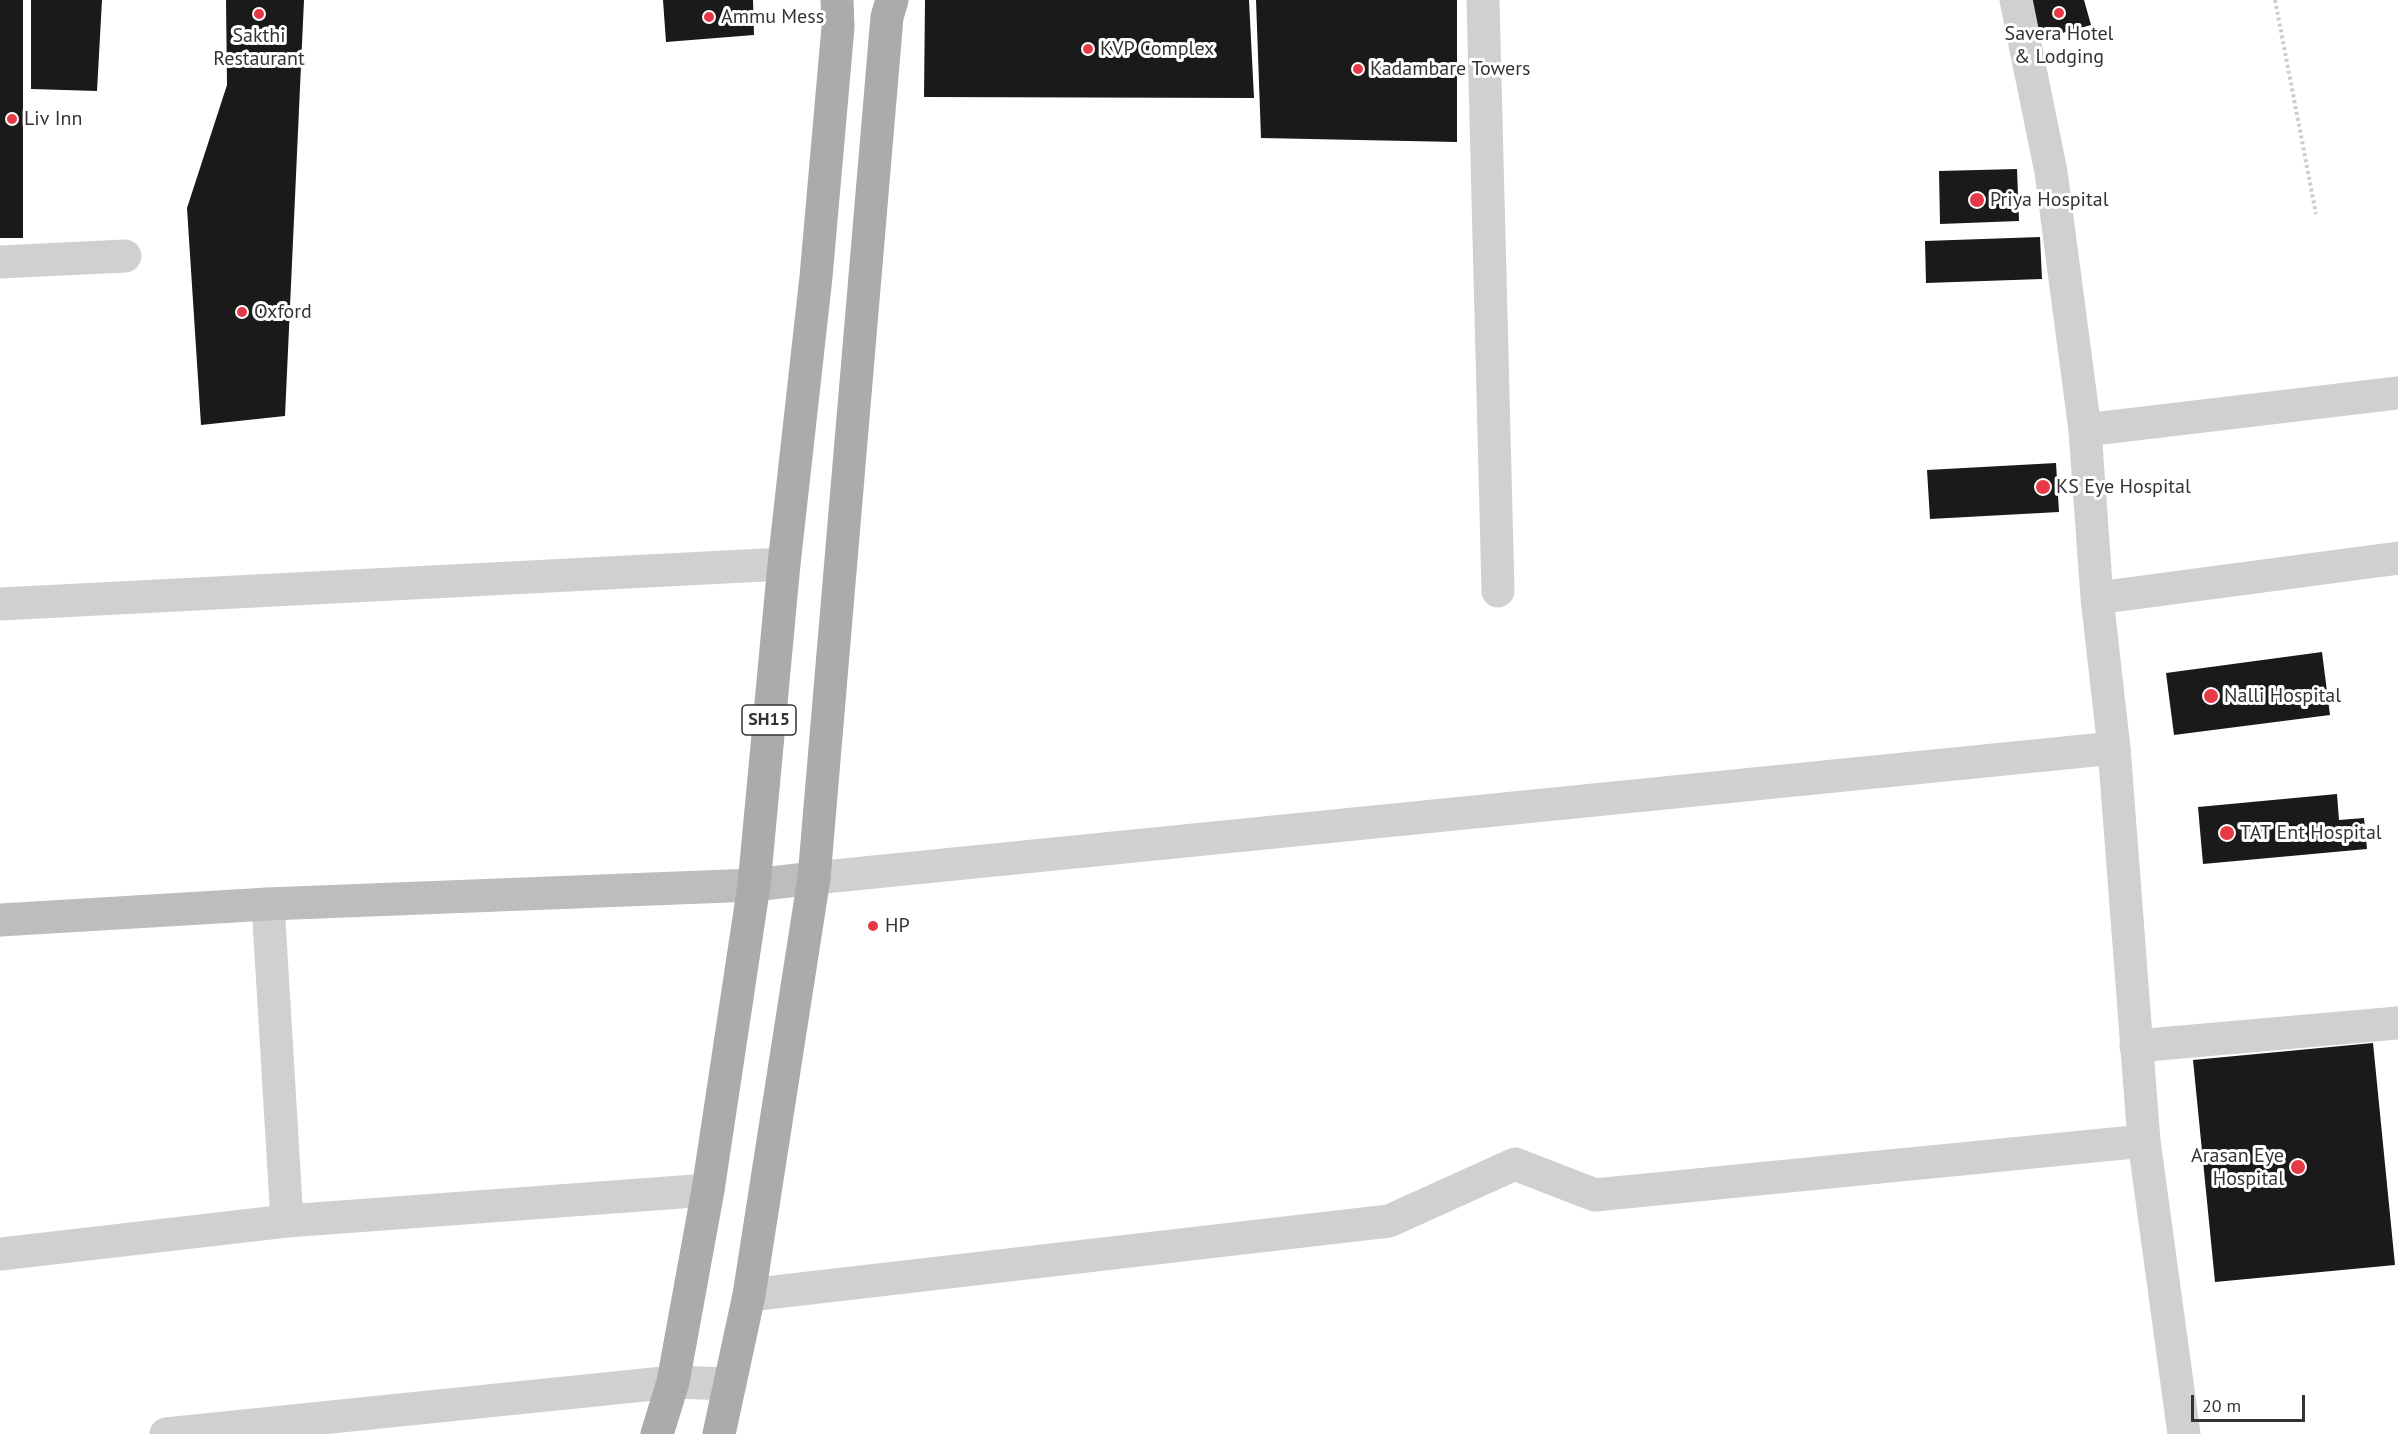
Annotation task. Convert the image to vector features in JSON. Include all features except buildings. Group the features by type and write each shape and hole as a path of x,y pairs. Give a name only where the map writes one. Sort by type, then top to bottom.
{"main road":[{"name":"SH15","path":"657,1434 673,1382 708,1190 754,885 784,564 816,277 838,27 837,0"},
{"path":"719,1434 749,1295 814,878 887,17 892,0"},
{"path":"0,920 268,904 754,885 814,878"}],"street":[{"path":"1483,0 1498,591"},
{"path":"2016,0 2051,172 2085,430 2097,598 2114,748 2144,1141 2184,1434"},
{"path":"0,262 125,256"},
{"path":"2085,430 2398,393"},
{"path":"2097,598 2398,558"},
{"path":"0,604 784,564"},
{"path":"814,878 2114,748"},
{"path":"268,904 287,1221"},
{"path":"2136,1046 2398,1023"},
{"path":"749,1295 1389,1221 1515,1164 1595,1195 2144,1141"},
{"path":"0,1254 287,1221 708,1190"},
{"path":"166,1434 673,1382 730,1384"}],"path":[{"path":"2275,0 2316,214"}],"place":[{"name":"Savera Hotel & Lodging","path":"2059,13"},
{"name":"Sakthi Restaurant","path":"259,14"},
{"name":"Ammu Mess","path":"709,17"},
{"name":"KVP Complex","path":"1088,49"},
{"name":"Kadambare Towers","path":"1358,69"},
{"name":"Liv Inn","path":"12,119"},
{"name":"Priya Hospital","path":"1977,200"},
{"name":"Oxford","path":"242,312"},
{"name":"KS Eye Hospital","path":"2043,487"},
{"name":"Nalli Hospital","path":"2211,696"},
{"name":"TAT Ent Hospital","path":"2227,833"},
{"name":"HP","path":"873,926"},
{"name":"Arasan Eye Hospital","path":"2298,1167"}]}
